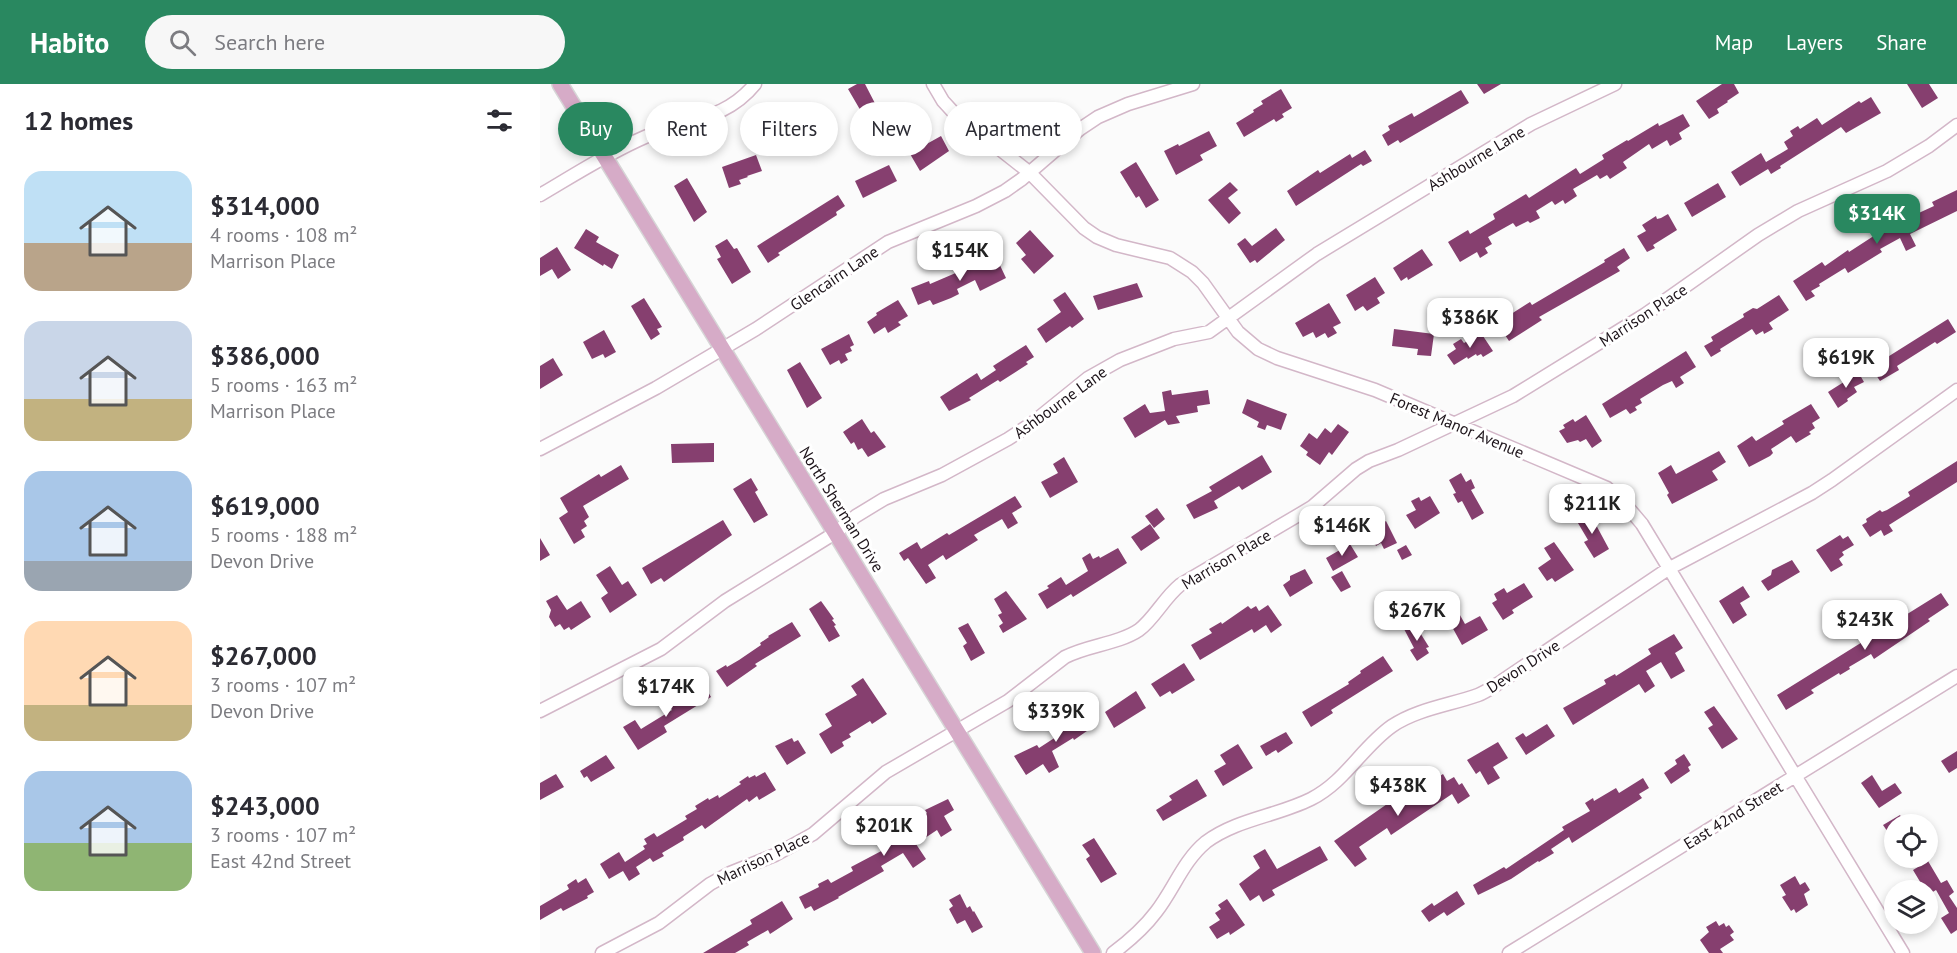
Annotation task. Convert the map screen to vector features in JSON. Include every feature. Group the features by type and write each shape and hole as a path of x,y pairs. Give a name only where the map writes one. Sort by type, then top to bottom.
{"main road":[{"name":"North Sherman Drive","path":"560,84 1094,953"}],"street":[{"path":"540,195 646,136 730,108 755,84"},
{"name":"Forest Manor Avenue","path":"933,84 944,103 961,120 1030,173 1072,218 1092,234 1116,245 1170,258 1184,265 1203,283 1227,318 1245,339 1267,354 1375,390 1607,488 1625,504 1642,524 1903,953"},
{"name":"Glencairn Lane","path":"540,449 656,388 723,349 883,245 995,197 1030,173 1080,129 1103,115 1128,104 1193,84"},
{"name":"Ashbourne Lane","path":"540,711 661,649 739,592 835,533 856,516 884,499 942,475 1008,439 1031,424 1088,378 1120,360 1173,339 1209,332 1317,254 1531,124 1615,84"},
{"name":"Marrison Place","path":"602,953 659,923 710,884 730,873 776,855 813,834 886,772 1008,701 1052,665 1073,652 1139,630 1148,622 1168,595 1180,585 1312,507 1356,469 1369,461 1513,396 1679,292 1745,244 1786,218 1887,171 1929,146 1957,125"},
{"name":"Devon Drive","path":"1113,953 1139,932 1157,911 1182,869 1208,842 1235,825 1296,806 1316,797 1342,777 1375,740 1392,726 1411,716 1480,694 1668,569 1812,493 1957,390"},
{"name":"East 42nd Street","path":"1509,953 1957,676"}],"building":[{"path":"857,84 865,84 874,102 856,102 848,89"},
{"path":"1477,84 1501,84 1484,94"},
{"path":"1722,84 1734,84 1739,93 1717,109 1719,113 1709,119 1696,101"},
{"path":"1907,84 1929,84 1938,98 1922,108"},
{"path":"1281,89 1292,108 1282,114 1284,117 1276,122 1274,119 1244,137 1236,123 1254,112 1253,110 1263,104 1261,101"},
{"path":"1461,90 1469,103 1400,143 1398,140 1388,146 1382,135 1390,130 1388,126 1412,113 1414,117"},
{"path":"1871,97 1881,113 1846,133 1841,127 1771,174 1768,169 1740,186 1731,172 1761,153 1766,162 1788,149 1784,142 1793,136 1790,131 1798,126 1800,129 1817,118 1822,125 1859,101 1861,103"},
{"path":"1683,114 1690,126 1679,133 1682,139 1670,146 1667,140 1652,149 1649,144 1623,162 1627,168 1610,179 1607,175 1600,179 1597,175 1573,189 1577,196 1565,204 1563,200 1555,205 1552,201 1536,211 1540,218 1516,227 1513,223 1488,237 1492,244 1485,248 1488,253 1480,258 1477,252 1460,262 1448,242 1468,230 1470,234 1495,219 1493,214 1526,194 1529,198 1576,168 1580,174 1604,159 1602,155 1627,140 1658,123 1659,126"},
{"path":"1209,131 1217,146 1200,155 1203,160 1176,175 1164,151"},
{"path":"941,136 944,142 944,154 920,171 911,156 932,156 932,141"},
{"path":"1365,150 1372,161 1363,166 1361,164 1296,206 1287,191 1318,170 1320,173 1350,154 1352,158"},
{"path":"756,156 762,171 739,180 741,184 729,188 722,167"},
{"path":"1136,162 1159,200 1146,208 1139,196 1136,198 1120,172"},
{"path":"889,165 897,181 863,198 855,181"},
{"path":"687,178 707,212 694,222 674,186"},
{"path":"1230,182 1238,190 1228,198 1241,213 1229,224 1208,200"},
{"path":"1718,183 1726,197 1692,217 1684,203"},
{"path":"1957,190 1957,211 1910,234 1916,246 1906,251 1900,238 1880,249 1882,252 1848,273 1845,268 1819,284 1820,286 1811,291 1815,296 1806,301 1793,281 1822,262 1825,266 1886,228 1934,206 1932,202"},
{"path":"838,195 845,206 836,212 837,215 778,253 780,255 768,263 757,246"},
{"path":"1668,214 1677,230 1653,245 1655,248 1647,252 1637,236 1646,231 1642,225 1656,216 1657,219"},
{"path":"1276,228 1285,240 1257,263 1255,260 1250,263 1237,244 1245,238 1252,246"},
{"path":"586,229 599,237 596,242 619,255 612,269 574,248"},
{"path":"1030,230 1054,256 1034,274 1021,259 1026,255 1016,243"},
{"path":"727,239 734,249 737,248 751,272 732,284 717,259 721,257 715,246"},
{"path":"557,247 571,270 558,279 552,269 540,276 540,258"},
{"path":"1624,248 1630,258 1617,267 1620,271 1539,317 1542,320 1509,341 1497,323 1530,302 1532,305 1605,262 1604,260"},
{"path":"1422,249 1433,265 1408,280 1407,277 1401,281 1393,268"},
{"path":"976,258 978,262 982,260 983,263 997,259 1006,278 980,291 975,280 957,289 959,294 951,298 933,305 930,300 918,305 911,288 929,281 930,284 965,269 963,265"},
{"path":"1375,277 1385,293 1377,298 1380,303 1367,311 1363,306 1355,311 1346,295"},
{"path":"1137,283 1143,297 1098,310 1093,296"},
{"path":"1065,292 1084,319 1046,343 1037,329 1061,312 1053,300"},
{"path":"1779,295 1789,310 1769,323 1773,329 1756,335 1752,329 1711,357 1704,346 1713,341 1711,337 1744,317 1743,314 1753,308 1757,309"},
{"path":"644,298 662,327 657,329 660,334 651,340 631,306"},
{"path":"898,300 908,316 898,322 901,325 888,333 885,327 874,334 867,322 877,315 876,313"},
{"path":"1329,303 1341,323 1333,327 1337,333 1328,338 1325,333 1316,338 1313,332 1303,337 1295,323"},
{"path":"1948,319 1956,332 1937,344 1935,342 1897,366 1899,370 1880,381 1872,369 1876,366 1871,357 1881,351 1886,358"},
{"path":"1394,329 1434,334 1431,356 1417,355 1418,349 1392,346"},
{"path":"604,330 616,352 605,358 603,354 592,359 583,342"},
{"path":"1481,333 1493,351 1483,357 1481,354 1477,356 1476,354 1468,359 1467,357 1454,365 1447,355 1456,349 1453,344 1461,339 1464,343"},
{"path":"849,334 854,345 850,347 852,351 845,354 848,360 841,364 839,360 830,365 821,349"},
{"path":"1026,345 1034,357 1026,362 1028,364 949,411 940,397 977,373 981,380 996,370 993,366"},
{"path":"1686,351 1696,367 1680,377 1684,383 1676,388 1672,381 1663,385 1640,399 1642,403 1635,407 1637,410 1630,414 1626,409 1610,418 1602,404"},
{"path":"553,358 563,375 540,389 540,366"},
{"path":"800,362 822,398 807,408 787,370"},
{"path":"1857,370 1864,382 1854,387 1857,392 1838,408 1828,392 1847,380 1845,378"},
{"path":"1171,390 1172,395 1208,390 1210,404 1197,406 1198,412 1176,416 1180,423 1168,425 1165,420 1135,438 1123,418 1145,404 1150,413 1165,411 1162,392"},
{"path":"1247,399 1287,414 1281,430 1267,425 1265,430 1257,427 1259,422 1242,413"},
{"path":"1811,404 1820,418 1812,423 1815,428 1809,432 1811,434 1796,443 1791,436 1771,449 1773,453 1770,456 1749,467 1737,446 1752,436 1756,441 1784,424 1782,421"},
{"path":"1586,415 1602,441 1592,448 1586,439 1567,443 1559,431 1565,428 1563,425 1573,419 1575,422"},
{"path":"862,419 871,433 874,431 886,447 868,457 862,448 858,450 854,442 851,444 843,432"},
{"path":"1338,424 1349,432 1332,455 1329,452 1320,465 1306,455 1308,452 1300,446 1309,433 1317,439 1325,428 1331,433"},
{"path":"714,443 714,462 672,463 671,444"},
{"path":"1719,451 1726,462 1712,471 1718,480 1672,504 1658,473 1671,465 1676,474"},
{"path":"1262,455 1272,472 1242,490 1239,486 1214,501 1218,508 1194,519 1186,505 1212,491 1209,487"},
{"path":"1064,457 1078,482 1050,498 1041,482 1058,473 1053,464"},
{"path":"1957,461 1957,482 1889,525 1893,531 1884,536 1881,530 1870,537 1862,525 1867,522 1866,519 1910,496 1908,492"},
{"path":"621,465 629,479 583,506 589,517 584,521 587,526 581,530 585,537 574,544 559,518 568,512 560,498 599,474 601,477"},
{"path":"1461,473 1466,482 1471,479 1475,488 1471,490 1484,513 1472,520 1462,501 1458,503 1449,480"},
{"path":"751,478 758,490 755,492 768,515 754,523 733,489"},
{"path":"1015,496 1022,507 1012,513 1018,523 1008,529 1002,519 974,535 978,540 946,560 943,555 928,565 936,578 926,584 908,558 904,561 899,553 917,542 921,549"},
{"path":"1430,496 1440,513 1415,529 1406,515 1416,510 1411,501 1419,497 1421,501"},
{"path":"1157,508 1165,519 1154,528 1145,516"},
{"path":"1588,510 1609,549 1594,558 1584,542 1588,540 1575,518"},
{"path":"723,520 732,535 664,582 661,578 651,584 642,568"},
{"path":"1386,521 1397,543 1384,549 1381,543 1376,546 1369,532"},
{"path":"1150,524 1160,538 1141,551 1131,537"},
{"path":"1840,535 1843,539 1848,536 1854,545 1842,552 1844,555 1839,559 1843,565 1831,572 1816,550"},
{"path":"540,538 550,555 540,561"},
{"path":"1554,542 1574,570 1555,582 1552,578 1547,581 1538,568 1551,559 1544,548"},
{"path":"1350,544 1358,557 1333,571 1326,558"},
{"path":"1406,545 1412,555 1402,560 1397,550"},
{"path":"1118,548 1127,563 1073,597 1071,594 1047,609 1038,594 1049,588 1047,586 1061,577 1066,585 1088,571 1082,558 1090,553 1093,559 1099,556 1100,558"},
{"path":"1792,560 1800,572 1768,591 1761,581 1771,575 1772,570"},
{"path":"610,566 622,585 628,581 637,595 610,613 601,598 608,593 596,575"},
{"path":"1305,569 1313,583 1290,597 1283,585 1290,580 1290,576"},
{"path":"1342,571 1351,587 1341,592 1331,577"},
{"path":"1524,583 1533,597 1512,610 1514,613 1503,620 1492,603 1497,600 1494,594 1504,588 1507,593"},
{"path":"1743,586 1750,597 1740,603 1747,615 1733,624 1719,601"},
{"path":"1006,591 1027,619 1003,633 999,626 1003,623 998,615 1002,613 994,599"},
{"path":"1941,593 1949,605 1928,619 1930,621 1874,659 1871,654 1840,675 1839,673 1811,690 1814,693 1786,710 1777,695"},
{"path":"557,595 567,610 581,601 591,617 571,630 569,627 564,630 560,624 555,627 549,617 551,610 546,601"},
{"path":"821,601 834,619 832,620 836,625 834,626 840,636 829,642 809,609"},
{"path":"1268,605 1282,625 1271,633 1266,625 1254,633 1252,629 1200,660 1191,645 1212,633 1209,629 1221,622 1222,624 1248,606 1251,609 1256,606 1259,611"},
{"path":"1456,608 1465,624 1480,616 1488,630 1462,645 1445,614"},
{"path":"792,622 801,636 755,664 757,666 727,687 716,671 739,660 761,645 760,643 768,636"},
{"path":"968,623 985,653 971,661 963,646 967,643 958,628"},
{"path":"1414,623 1429,647 1426,648 1429,653 1417,661 1410,650 1414,648 1404,629"},
{"path":"1674,634 1683,648 1675,653 1685,671 1671,679 1661,662 1646,671 1655,686 1645,693 1639,684 1573,725 1563,708 1606,684 1604,680 1615,674 1616,676 1651,654 1648,649"},
{"path":"1383,656 1393,671 1331,710 1333,713 1311,727 1302,712 1349,684 1348,682 1361,673 1360,671"},
{"path":"1184,663 1195,680 1172,694 1170,691 1160,697 1151,684"},
{"path":"863,678 887,714 872,724 870,721 849,734 851,737 842,742 844,746 831,754 819,734 832,726 825,714 857,695 851,686"},
{"path":"703,683 711,697 664,726 667,732 638,750 623,727 635,720 641,729 672,710 670,707 683,699 681,696"},
{"path":"1136,691 1146,708 1114,728 1105,712"},
{"path":"1085,706 1097,724 1074,740 1073,738 1052,751 1059,767 1049,773 1043,764 1026,775 1014,756 1037,745 1039,748 1059,735 1054,728"},
{"path":"1714,706 1738,739 1722,749 1708,728 1713,725 1704,712"},
{"path":"1547,724 1555,736 1526,755 1515,738 1523,733 1526,737"},
{"path":"1286,732 1293,743 1278,753 1276,750 1266,756 1260,746"},
{"path":"792,738 794,742 798,740 806,753 787,765 775,746"},
{"path":"1498,742 1508,758 1493,767 1500,778 1488,785 1480,771 1476,774 1467,760"},
{"path":"1238,744 1253,768 1223,786 1214,771 1226,764 1220,755"},
{"path":"1957,751 1957,768 1949,773 1941,761"},
{"path":"1684,754 1691,765 1688,767 1690,771 1671,784 1664,773 1677,764 1675,760"},
{"path":"606,755 615,768 591,782 587,776 584,778 580,771"},
{"path":"765,772 776,790 759,800 757,796 749,802 747,799 705,829 702,825 683,837 684,840 662,853 664,856 653,862 650,858 636,867 640,874 629,881 623,871 609,879 600,864 619,852 625,862 645,849 643,846 647,844 644,839 654,833 657,837 687,819 685,816 697,809 695,806 708,798 709,800 718,795 719,798 741,784 739,782 748,776 749,778 755,775 756,777"},
{"path":"556,774 564,787 540,800 540,783"},
{"path":"1443,774 1447,781 1454,777 1459,785 1462,783 1470,796 1458,804 1452,794 1391,835 1387,828 1359,847 1367,859 1355,867 1334,841 1390,802 1395,810 1426,791 1423,787"},
{"path":"1872,775 1882,791 1895,783 1902,793 1879,808 1861,783"},
{"path":"1643,778 1649,788 1639,794 1642,798 1572,843 1569,837 1551,849 1554,853 1511,879 1478,895 1473,885 1504,867 1506,869 1564,830 1562,827 1590,811 1585,803 1593,798 1594,801 1616,788 1619,793"},
{"path":"1197,779 1207,796 1163,821 1156,810 1172,800 1169,796"},
{"path":"948,799 954,810 944,816 952,830 941,837 937,830 916,844 926,859 913,868 903,853 881,866 884,871 839,898 814,911 811,906 805,909 799,897 819,887 818,884 828,879 831,883 853,871 851,867 887,848 884,843 927,813 925,810"},
{"path":"1094,838 1117,874 1101,883 1086,859 1090,856 1082,845"},
{"path":"1320,846 1328,860 1272,890 1275,895 1263,902 1259,895 1250,901 1239,884 1260,868 1253,856 1265,849 1277,869"},
{"path":"1932,868 1941,883 1947,880 1954,892 1949,896 1957,908 1957,930 1951,934 1941,918 1949,913 1938,894 1938,880 1919,880 1913,870"},
{"path":"1795,876 1800,885 1805,882 1810,890 1804,894 1808,905 1796,913 1794,909 1791,911 1782,897 1786,895 1780,885"},
{"path":"586,878 594,892 587,896 588,898 563,911 561,908 540,920 540,906 569,889 567,885 576,879 578,883"},
{"path":"1457,891 1465,904 1447,916 1444,912 1429,922 1421,911 1432,903 1434,906"},
{"path":"960,894 967,908 970,906 983,927 972,933 965,920 957,924 949,909 953,906 949,900"},
{"path":"1227,899 1245,925 1230,935 1229,932 1217,939 1209,927 1220,920 1215,913 1221,909 1218,905"},
{"path":"782,901 793,919 770,934 768,930 747,942 749,945 735,953 703,953 752,924 750,920"},
{"path":"1716,921 1719,926 1724,923 1726,927 1729,925 1734,932 1730,935 1734,940 1720,949 1723,953 1709,953 1700,940 1709,932 1706,927"}]}
